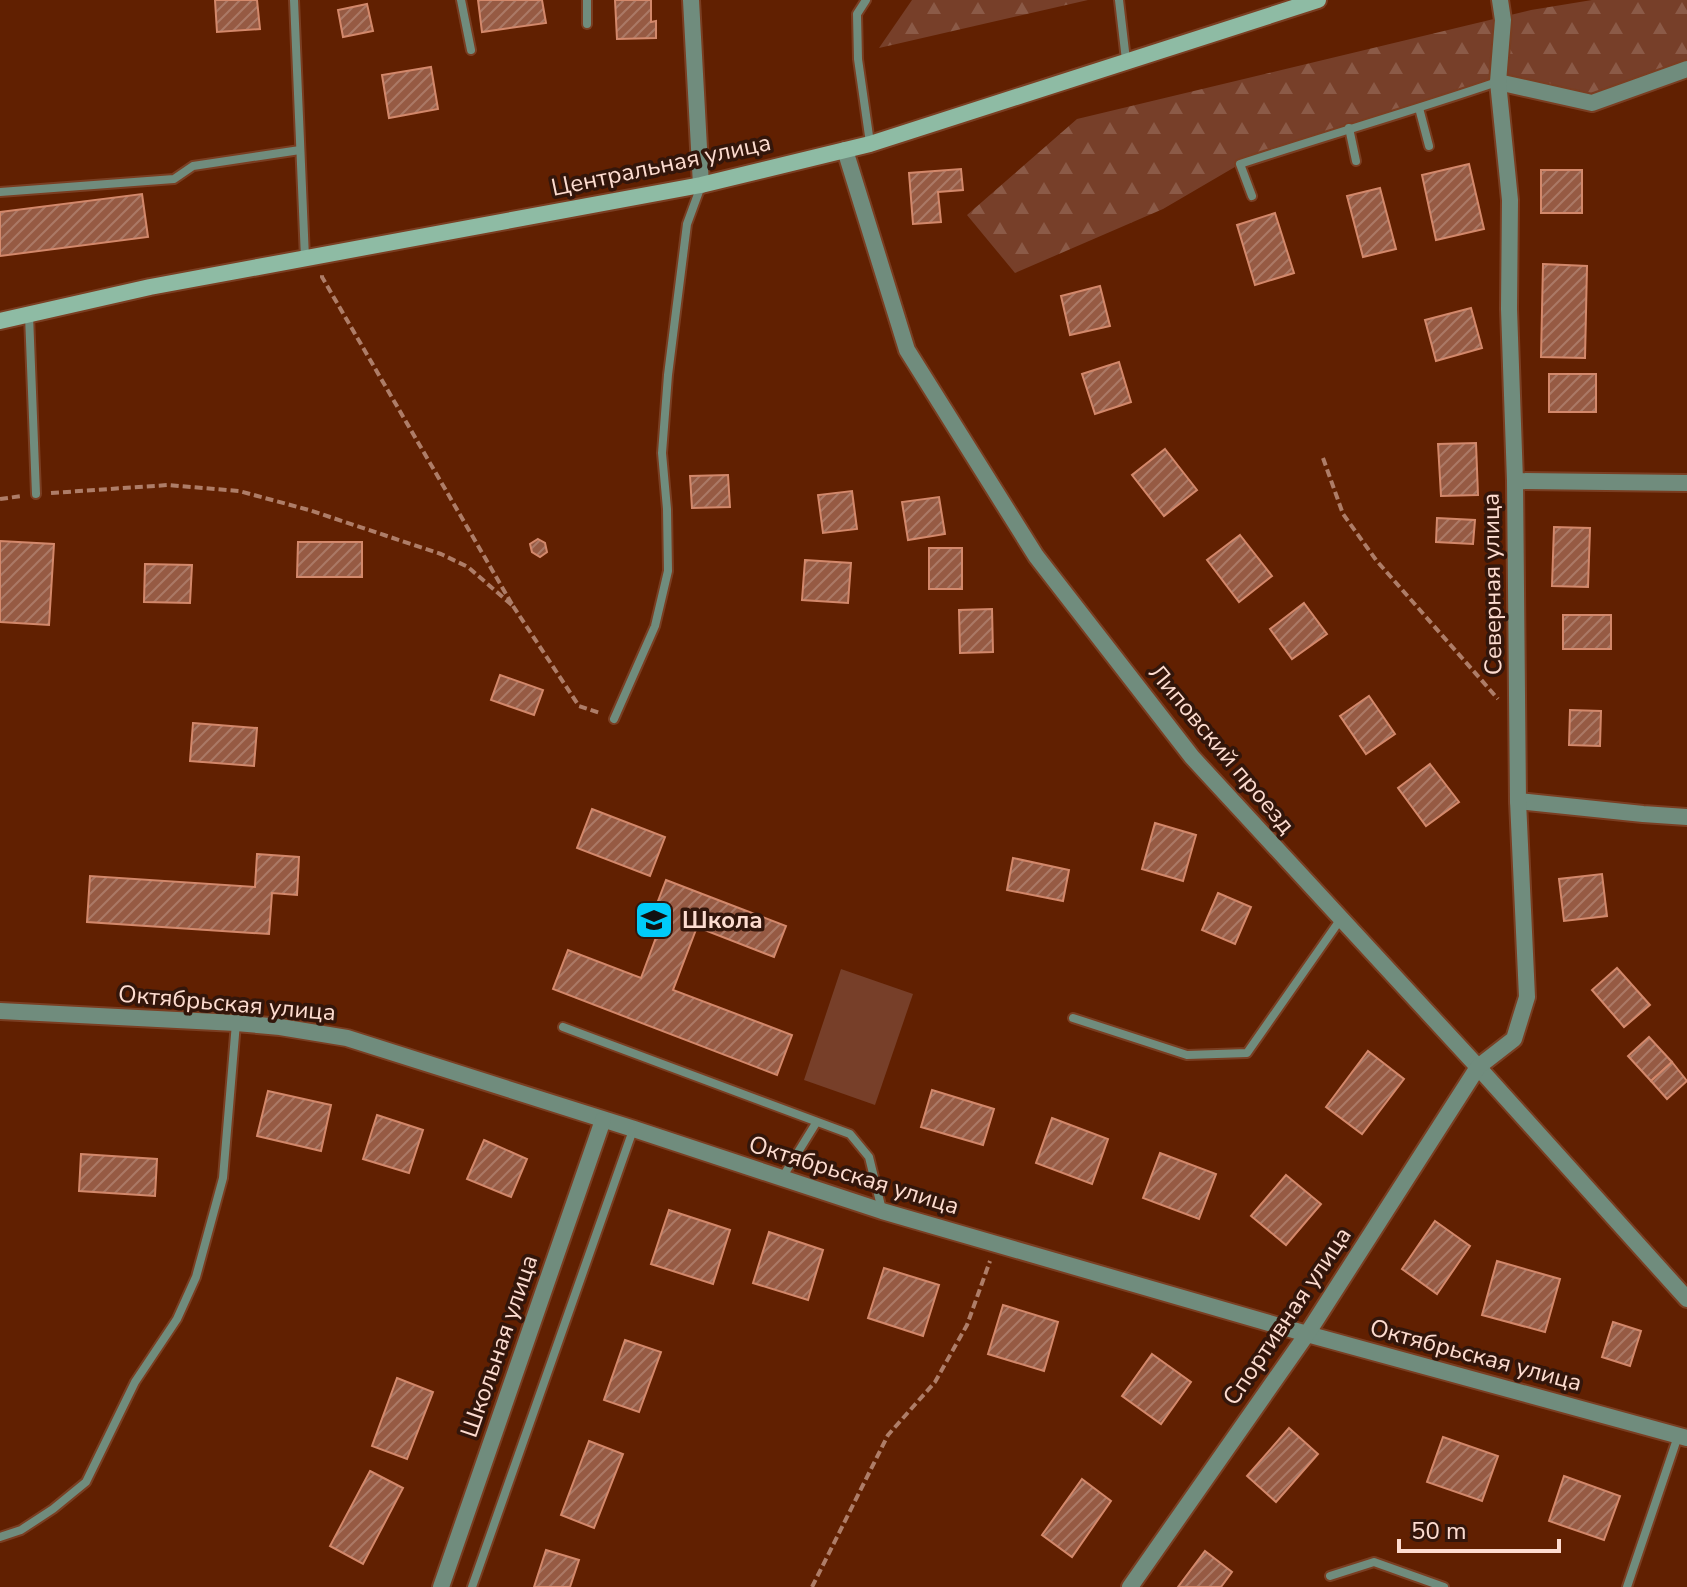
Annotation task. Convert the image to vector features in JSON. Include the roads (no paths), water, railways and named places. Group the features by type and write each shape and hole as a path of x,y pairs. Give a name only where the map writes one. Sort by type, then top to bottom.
{"main road":[{"name":"Центральная улица","path":"0,321 150,287 701,185 870,144 1318,0"}],"street":[{"path":"691,0 701,185"},
{"name":"Северная улица","path":"1478,1067 1514,1039 1527,997 1518,801 1515,481 1509,309 1510,200 1498,82 1503,20 1500,0"},
{"path":"1498,82 1592,103 1687,69"},
{"name":"Липовский проезд","path":"845,150 907,350 1036,556 1192,757 1687,1299"},
{"path":"1515,481 1687,483"},
{"path":"1518,801 1687,817"},
{"name":"Октябрьская улица","path":"0,1011 236,1023 347,1038 882,1211 1307,1334 1683,1436"},
{"name":"Спортивная улица","path":"1130,1587 1307,1334 1478,1067"},
{"name":"Школьная улица","path":"441,1587 603,1120"}],"lane":[{"path":"294,0 300,150 312,256"},
{"path":"461,0 471,50"},
{"path":"587,0 587,24"},
{"path":"866,0 857,14 858,59 870,144"},
{"path":"1119,0 1126,60"},
{"path":"1252,196 1240,164 1498,82"},
{"path":"1419,108 1429,146"},
{"path":"1349,128 1356,161"},
{"path":"0,192 174,179 193,166 300,150"},
{"path":"614,719 655,626 668,571 662,453 668,375 687,224 701,185"},
{"path":"29,314 36,494"},
{"path":"1073,1018 1187,1055 1247,1053 1340,920"},
{"path":"0,1537 21,1530 86,1482 135,1382 177,1319 196,1277 223,1178 236,1023"},
{"path":"563,1027 850,1134 869,1157 882,1211"},
{"path":"781,1178 816,1123"},
{"path":"472,1587 634,1129"},
{"path":"1627,1587 1683,1436"},
{"path":"1330,1576 1374,1562 1444,1587"}],"place":[{"name":"Школа","path":"654,920"}]}
